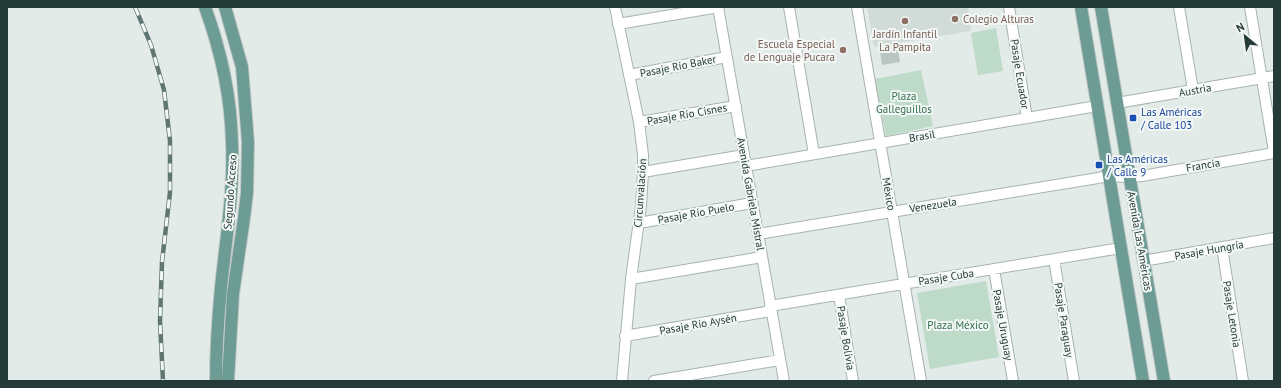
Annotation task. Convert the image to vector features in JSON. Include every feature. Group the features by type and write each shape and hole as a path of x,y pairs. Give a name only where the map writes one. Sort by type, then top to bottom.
{"main road":[{"name":"Segundo Acceso","path":"205,7 224,71 230,113 232,143 231,191 219,316 216,381"},
{"name":"Segundo Acceso","path":"226,7 242,67 248,142 247,193 233,294 228,381"},
{"name":"Avenida Las Américas","path":"1081,7 1143,381"},
{"name":"Avenida Las Américas","path":"1101,7 1164,381"}],"street":[{"name":"Circunvalación","path":"615,7 639,122 642,144 643,172 639,223 625,336 622,381"},
{"path":"618,24 719,7"},
{"name":"Avenida Gabriela Mistral","path":"719,7 784,381"},
{"path":"789,7 814,154"},
{"name":"México","path":"857,7 921,381"},
{"name":"Pasaje Ecuador","path":"1009,7 1027,118"},
{"path":"1179,7 1193,90"},
{"path":"1250,7 1274,153"},
{"name":"Pasaje Río Baker","path":"629,75 727,57"},
{"name":"Austria","path":"1117,103 1274,76"},
{"name":"Pasaje Río Cisnes","path":"639,122 736,106"},
{"name":"Brasil","path":"746,166 1097,106"},
{"name":"Francia","path":"1109,176 1129,177 1274,153"},
{"path":"643,172 744,156"},
{"name":"Venezuela","path":"758,234 1109,176"},
{"name":"Pasaje Río Puelo","path":"639,223 752,203"},
{"name":"Pasaje Hungría","path":"1143,261 1274,238"},
{"name":"Pasaje Letonia","path":"1222,247 1243,381"},
{"name":"Pasaje Cuba","path":"771,309 839,295 1121,248"},
{"path":"631,279 762,257"},
{"name":"Pasaje Paraguay","path":"1054,259 1074,381"},
{"name":"Pasaje Uruguay","path":"994,269 1013,381"},
{"name":"Pasaje Bolivia","path":"839,295 853,381"},
{"name":"Pasaje Río Aysén","path":"625,336 771,309"},
{"path":"654,381 780,360"}],"shaded area":[{"name":"Jardín Infantil La Pampita","path":"867,7 968,7 971,31 874,47"}],"green space":[{"path":"996,28 1003,71 978,75 971,33"},
{"name":"Plaza Galleguillos","path":"921,70 933,126 886,136 875,79"},
{"name":"Plaza México","path":"986,281 999,357 930,369 917,293"}],"building":[{"path":"898,50 900,62 882,65 880,52"}],"railway":[{"path":"135,7 151,45 164,90 170,141 170,192 162,262 160,321 163,381"}],"place":[{"name":"Colegio Alturas","path":"955,19"},
{"name":"Jardín Infantil La Pampita","path":"905,21"},
{"name":"Escuela Especial de Lenguaje Pucara","path":"843,50"},
{"name":"Las Américas / Calle 103","path":"1133,118"},
{"name":"Las Américas / Calle 9","path":"1099,165"}]}
